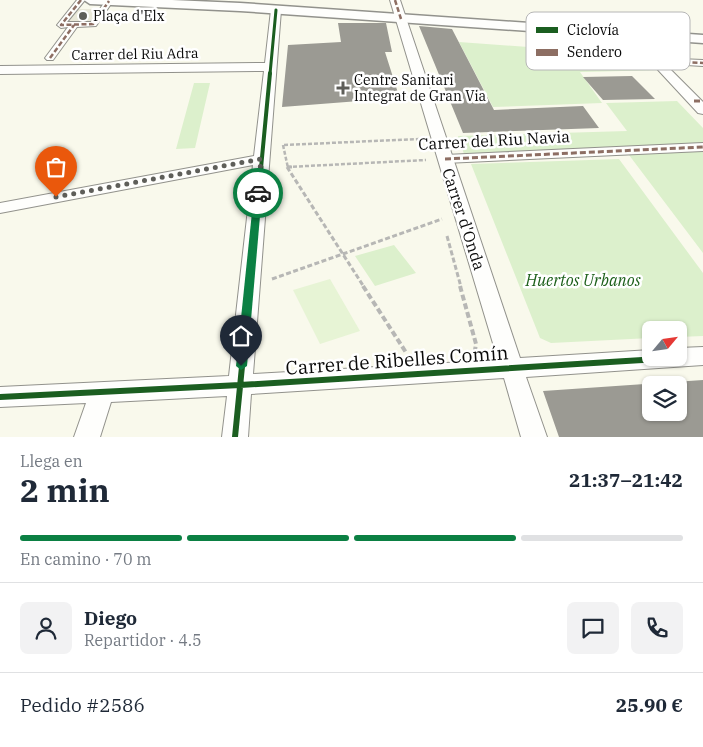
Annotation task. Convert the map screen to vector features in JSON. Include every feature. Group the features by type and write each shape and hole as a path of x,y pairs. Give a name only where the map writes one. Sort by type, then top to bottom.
{"street":[{"path":"81,0 61,25 93,24 111,1"},
{"path":"90,0 266,6 401,19 526,27"},
{"name":"Carrer d'Onda","path":"395,0 534,437"},
{"path":"235,437 270,67 266,6"},
{"path":"50,58 74,24"},
{"path":"690,38 703,39"},
{"path":"690,62 703,63"},
{"name":"Carrer del Riu Adra","path":"0,70 270,67"},
{"path":"665,70 700,104"},
{"name":"Carrer del Riu Navia","path":"446,159 703,147"},
{"path":"0,208 262,152"},
{"path":"688,357 703,356"},
{"name":"Carrer de Ribelles Comín","path":"0,397 240,385 642,360"},
{"path":"87,437 102,392"}],"path":[{"path":"262,152 284,145 419,139 421,146"},
{"path":"284,145 287,166 409,357 400,358"},
{"path":"423,153 428,168"},
{"path":"440,211 443,224"},
{"path":"272,279 442,219"},
{"path":"445,229 476,344 476,349 472,354"}],"green space":[{"path":"459,42 526,47 526,70 665,70 580,72 602,103 493,107"},
{"path":"194,83 210,83 195,148 176,149"},
{"path":"677,101 703,128 703,253 629,155 466,160 458,136 627,131 606,103"},
{"name":"Huertos Urbanos","path":"619,159 703,273 703,336 688,337 688,321 642,321 642,338 551,343 540,338 471,164"},
{"path":"394,245 416,273 375,286 355,256"},
{"path":"330,279 360,331 320,344 293,290"}],"shaded area":[{"name":"Plaça d'Elx","path":"77,9 100,9 90,23 66,23"}],"building":[{"name":"Centre Sanitari Integrat de Gran Via","path":"338,23 386,23 392,52 385,52 398,93 371,94 372,100 282,107 288,45 341,42"},
{"path":"419,26 452,29 494,110 583,106 599,128 463,133"},
{"path":"632,76 655,99 603,100 583,77"},
{"path":"703,380 703,437 559,437 543,391 642,384 642,421 687,421 687,381"}],"marked path":[{"path":"81,0 61,25 93,24 109,1"},
{"path":"395,0 401,19"},
{"path":"50,58 74,25"},
{"path":"690,62 703,63"},
{"path":"694,101 703,101"},
{"path":"445,159 703,147"}],"cycle path":[{"path":"235,437 276,10"},
{"path":"0,397 240,385 642,360"}],"way so far":[{"path":"56,197 261,159 258,193"}],"place":[{"name":"Plaça d'Elx","path":"83,16"},
{"name":"Centre Sanitari Integrat de Gran Via","path":"343,88"}],"route":[{"path":"241,366 258,193"}]}
